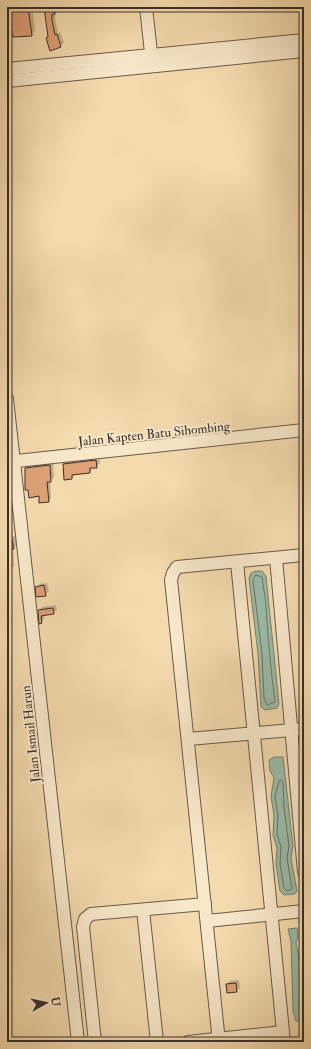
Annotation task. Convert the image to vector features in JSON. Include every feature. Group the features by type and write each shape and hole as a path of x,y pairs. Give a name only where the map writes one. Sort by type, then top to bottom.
{"street":[{"path":"146,7 152,60"},
{"path":"7,81 304,40"},
{"path":"7,69 304,51"},
{"name":"Jalan Ismail Harun","path":"7,399 10,462 78,1042"},
{"name":"Jalan Kapten Batu Sihombing","path":"10,462 304,430"},
{"path":"219,1040 171,580 173,573 178,567 304,555"},
{"path":"276,558 304,872"},
{"path":"188,1042 285,1039 237,562"},
{"path":"188,739 304,729"},
{"path":"95,1042 83,927 85,918 91,914 205,904"},
{"path":"143,910 157,1042"},
{"path":"207,921 304,910"}],"water":[{"path":"262,571 266,576 279,704 277,708 265,710 261,707 258,654 249,578 251,573"},
{"path":"274,757 283,757 293,846 291,858 297,891 295,894 284,895 280,891 276,864 277,848 273,835 274,816 271,796 274,778 270,771 269,760"},
{"path":"297,928 298,937 296,943 303,992 300,1021 296,1021 293,1011 291,941 288,929"}],"building":[{"path":"9,7 28,7 32,36 13,37 12,30 7,30 7,19 11,18"},
{"path":"44,7 54,7 55,14 52,14 52,21 55,35 57,34 61,47 50,51 46,38 48,37"},
{"path":"96,460 97,468 90,468 90,473 72,475 72,479 64,480 63,464"},
{"path":"50,465 51,482 47,482 49,502 39,503 39,496 29,498 28,490 25,490 25,468"},
{"path":"7,531 10,531 14,549 7,550"},
{"path":"44,585 46,596 36,597 35,587"},
{"path":"53,608 54,614 41,616 42,623 39,624 38,610"},
{"path":"236,983 237,992 227,993 226,984"}]}
